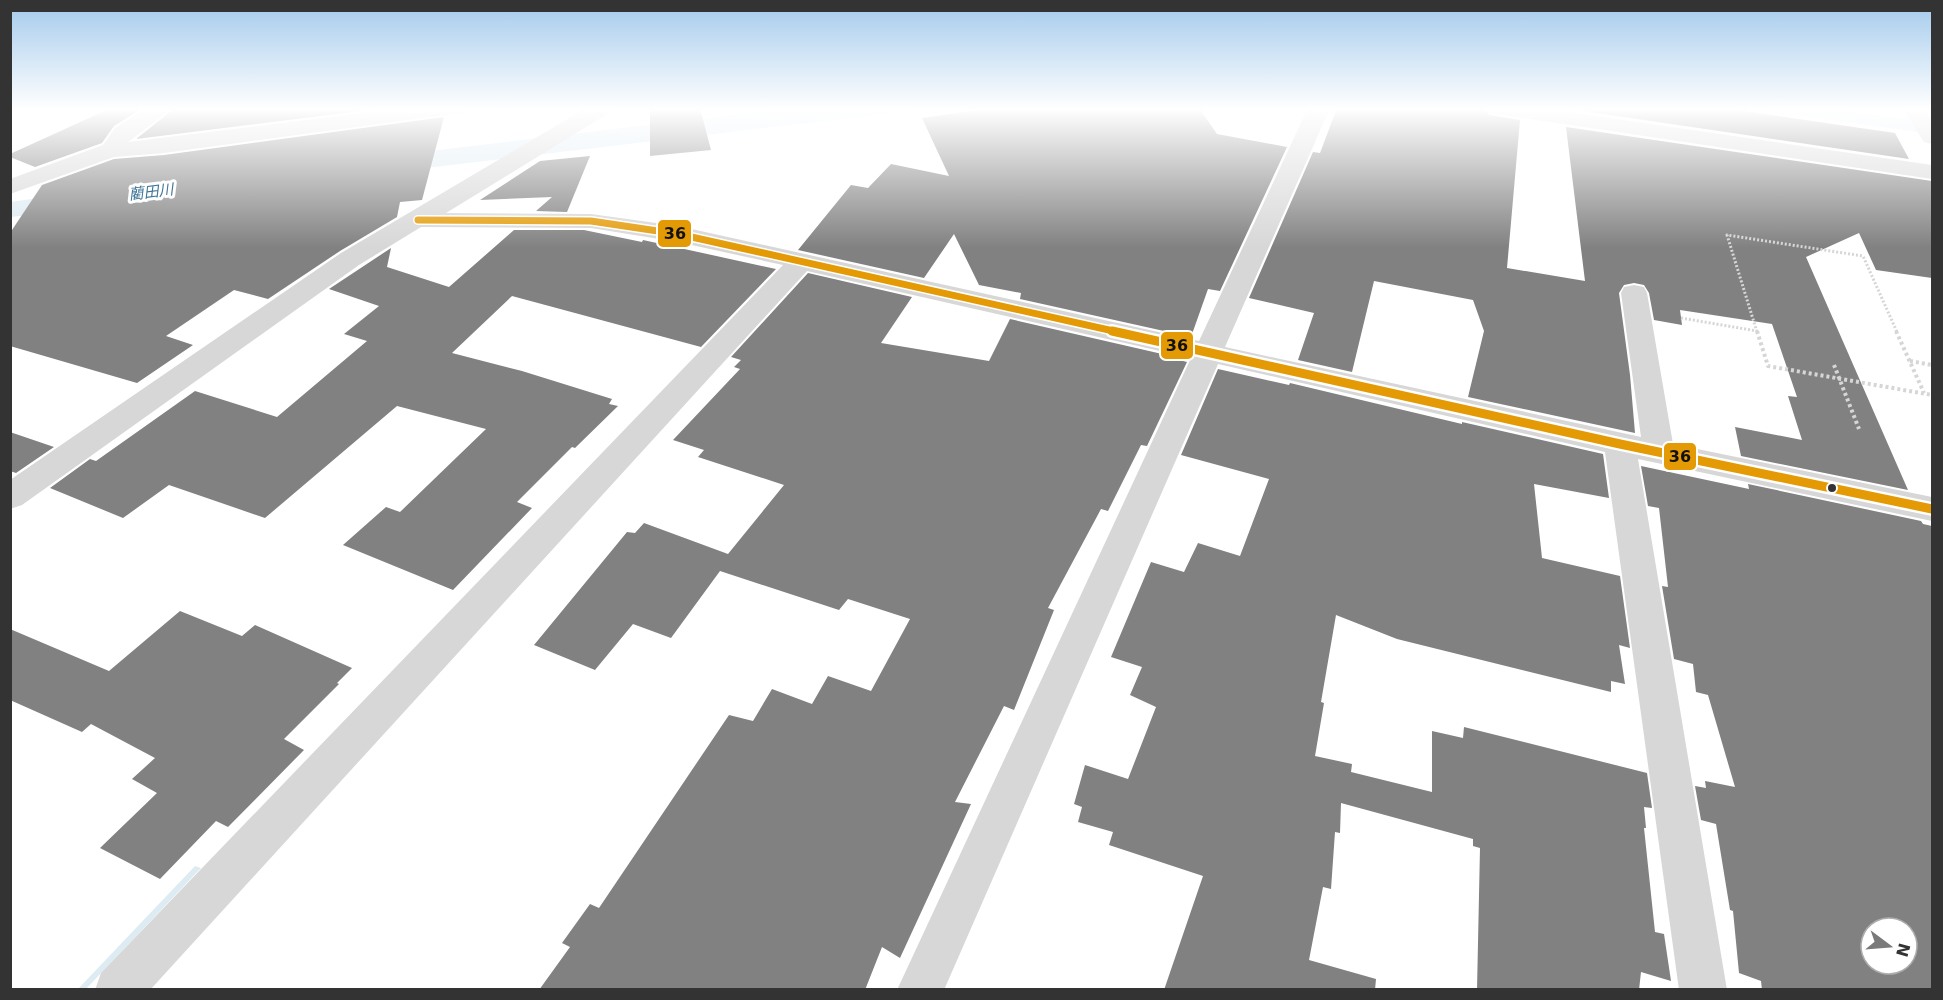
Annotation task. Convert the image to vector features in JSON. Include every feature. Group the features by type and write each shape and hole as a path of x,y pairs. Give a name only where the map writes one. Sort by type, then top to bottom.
{"street":[{"path":"10,186 98,155"},
{"path":"10,497 350,259 525,155"},
{"path":"920,990 1298,155"},
{"path":"1814,155 1932,172"},
{"path":"418,220 591,221 678,234 1620,444 1932,509"},
{"path":"117,990 800,263"},
{"path":"1634,293 1659,452"},
{"path":"1620,444 1703,990"}],"path":[{"path":"1924,393 1863,256 1727,235 1768,366 1932,395"},
{"path":"1681,318 1757,330"},
{"path":"1910,362 1932,365"},
{"path":"1834,365 1858,429"}],"water":[{"name":"藺田川","path":"400,155 539,155 11,217 10,202"},
{"path":"195,866 201,868 86,989 77,990"}],"building":[{"path":"10,155 69,155 35,167 10,157"},
{"path":"164,155 434,155 422,200 400,202 397,217 340,251 268,299 234,290 166,336 193,345 137,383 10,346 10,233 42,185 114,159"},
{"path":"939,155 1283,155 1220,291 1208,289 1191,337 1020,299 1021,293 979,285 954,234 924,278 798,250 851,185 868,188 891,164 949,176"},
{"path":"1312,155 1517,155 1507,268 1585,281 1569,155 1754,155 1932,181 1932,278 1876,270 1859,233 1806,257 1908,490 1741,456 1735,427 1802,440 1788,396 1797,397 1772,324 1680,310 1682,325 1654,320 1649,293 1644,285 1634,283 1624,285 1619,293 1635,433 1468,397 1484,331 1473,300 1374,281 1352,372 1298,360 1314,313 1249,298"},
{"path":"1880,155 1907,155 1909,159"},
{"path":"590,156 567,212 536,211 552,197 480,200 540,161"},
{"path":"514,230 584,230 642,242 643,240 776,269 701,347 512,296 452,353 522,371 612,399 609,404 618,406 575,448 572,447 517,502 532,508 453,590 343,545 386,507 400,512 486,429 397,406 265,518 169,485 123,518 50,488 90,459 96,461 195,391 277,417 367,341 344,334 379,306 329,289 391,248 387,267 449,287"},
{"path":"808,273 912,297 881,343 989,361 1010,319 1184,359 1183,361 1187,362 1147,446 1141,445 1108,511 1101,509 1048,608 1054,610 1014,710 1004,706 955,802 971,804 900,958 882,947 865,990 539,990 570,947 562,943 590,904 599,908 729,715 753,721 772,689 812,704 828,676 871,691 910,619 848,599 839,610 720,571 671,638 633,624 595,670 534,645 627,532 635,533 644,523 728,554 784,485 698,457 704,450 673,440 740,369 734,367 741,360 731,357"},
{"path":"1218,369 1289,385 1290,383 1462,424 1462,422 1603,454 1609,498 1534,484 1542,558 1620,576 1630,648 1619,645 1625,684 1611,681 1611,692 1397,639 1336,615 1321,702 1324,703 1315,756 1352,764 1351,772 1432,792 1432,731 1463,738 1464,727 1647,773 1652,808 1644,807 1646,828 1644,828 1655,932 1664,934 1671,981 1641,972 1639,990 1477,990 1480,848 1473,846 1473,839 1341,803 1340,833 1335,832 1331,889 1323,887 1309,960 1376,979 1375,990 1164,990 1203,876 1109,845 1113,832 1078,822 1082,807 1074,804 1085,765 1128,779 1156,707 1130,695 1142,667 1111,657 1151,562 1184,572 1198,543 1240,556 1269,479 1181,455"},
{"path":"10,432 54,447 16,473 10,471"},
{"path":"1641,466 1749,489 1748,484 1921,521 1923,524 1932,526 1932,990 1762,990 1761,981 1739,973 1733,911 1730,910 1716,824 1701,820 1695,786 1706,788 1705,781 1735,787 1708,695 1696,692 1693,664 1674,659 1662,586 1668,587 1659,508 1648,506"},
{"path":"180,611 242,636 255,625 352,668 284,739 304,750 228,827 216,821 160,879 100,848 157,793 132,779 155,758 91,724 82,732 10,700 10,629 109,671"}],"transit line":[{"name":"36","path":"418,220 591,221 678,234 1620,444 1932,509"}]}
